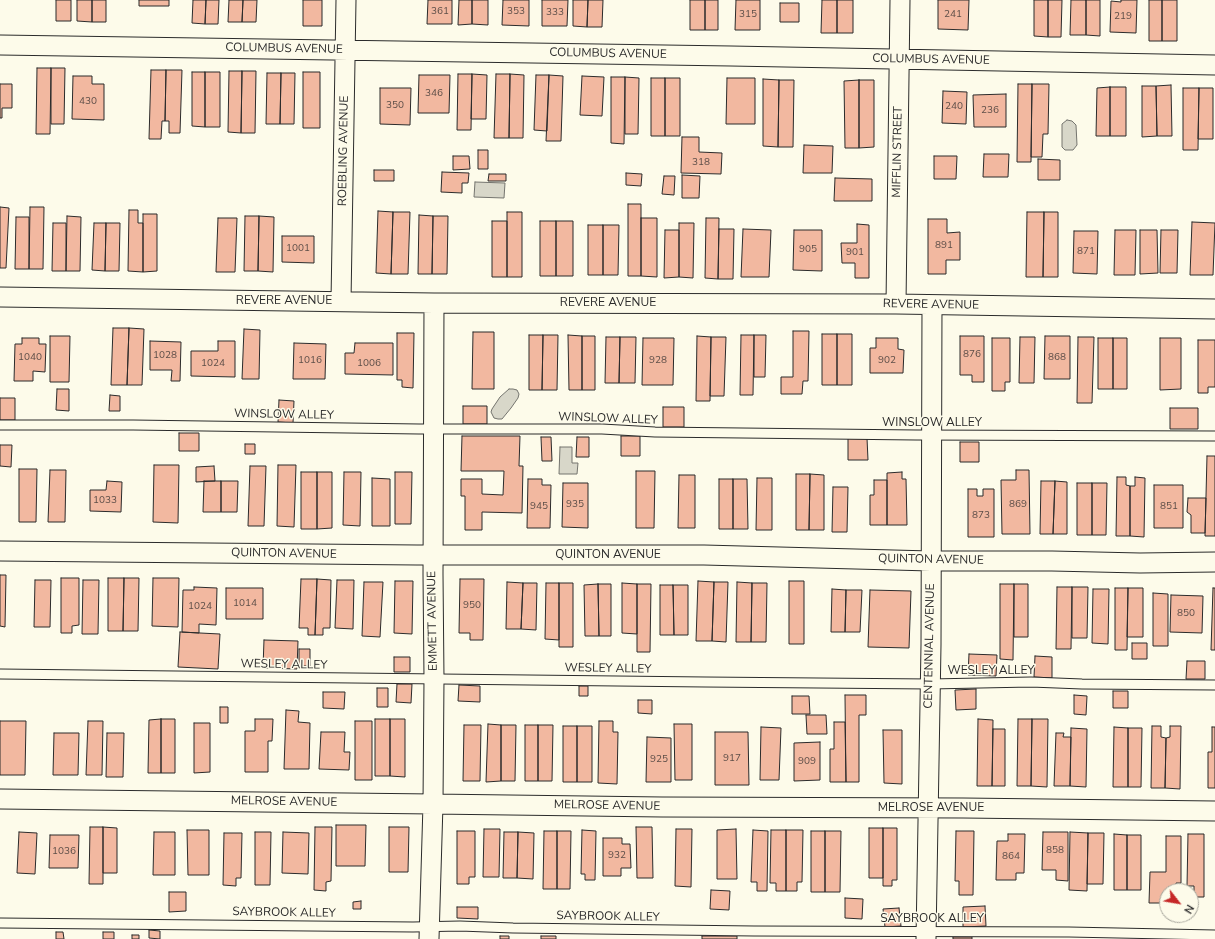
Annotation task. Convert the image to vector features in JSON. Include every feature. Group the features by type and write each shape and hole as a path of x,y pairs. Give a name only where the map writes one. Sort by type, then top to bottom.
{"street":[{"name":"ROEBLING AVENUE","path":"341,301 346,0"},
{"name":"MIFFLIN STREET","path":"896,304 900,0"},
{"name":"COLUMBUS AVENUE","path":"0,45 1215,64"},
{"name":"REVERE AVENUE","path":"0,297 434,303 896,304 932,306 1215,309"},
{"name":"EMMETT AVENUE","path":"430,933 434,679 434,303"},
{"name":"CENTENNIAL AVENUE","path":"926,935 930,684 932,306"},
{"name":"QUINTON AVENUE","path":"0,551 433,555 704,555 930,561 1140,563 1215,562"},
{"name":"MELROSE AVENUE","path":"0,799 662,807 1215,811"}],"lane":[{"name":"WINSLOW ALLEY","path":"0,425 133,425 433,430 602,429 654,432 931,435 1215,436"},
{"name":"WESLEY ALLEY","path":"0,674 930,684 1031,682 1215,685"},
{"name":"SAYBROOK ALLEY","path":"0,924 413,927 430,933 754,931 926,935 1069,932 1215,935"}],"shaded area":[{"path":"1067,120 1072,121 1076,125 1077,145 1073,150 1065,150 1062,147 1062,124"},
{"path":"475,182 505,183 504,198 474,197"},
{"path":"509,389 517,390 519,394 518,398 502,419 494,418 491,412 492,409 500,397"},
{"path":"560,447 572,447 572,463 578,463 577,474 559,474"}],"building":[{"path":"56,0 71,0 71,21 56,21"},
{"path":"77,0 92,0 92,22 77,21"},
{"path":"92,0 106,0 106,22 92,22"},
{"path":"139,0 169,0 169,6 139,6"},
{"path":"193,0 206,0 205,24 192,23"},
{"path":"206,0 219,0 218,24 205,24"},
{"path":"229,0 243,0 242,22 228,22"},
{"path":"243,0 257,0 256,22 242,22"},
{"path":"303,0 322,0 322,26 303,26"},
{"path":"428,0 452,0 452,24 427,24"},
{"path":"459,0 472,0 472,24 458,25"},
{"path":"472,0 488,0 488,25 472,24"},
{"path":"503,0 529,0 529,26 502,25"},
{"path":"542,0 568,0 567,26 542,26"},
{"path":"573,0 588,0 587,27 573,26"},
{"path":"588,0 603,0 602,27 587,27"},
{"path":"690,0 705,0 705,30 690,30"},
{"path":"705,0 718,0 718,30 705,30"},
{"path":"736,0 760,0 760,30 735,30"},
{"path":"822,0 837,0 837,33 821,33"},
{"path":"837,0 853,0 853,33 837,33"},
{"path":"938,0 969,0 968,30 938,29"},
{"path":"1034,0 1048,0 1048,37 1034,36"},
{"path":"1048,0 1062,0 1061,37 1048,37"},
{"path":"1071,0 1086,0 1086,35 1070,35"},
{"path":"1086,0 1100,0 1100,36 1086,35"},
{"path":"1121,0 1137,0 1136,33 1110,32 1111,1 1121,2"},
{"path":"1149,0 1162,0 1162,41 1149,41"},
{"path":"1162,0 1177,0 1177,41 1162,41"},
{"path":"780,3 799,3 799,22 780,22"},
{"path":"37,68 51,68 50,134 36,134"},
{"path":"51,68 65,68 64,124 51,124"},
{"path":"151,70 166,70 165,121 162,121 161,139 149,139"},
{"path":"166,70 182,70 180,133 169,133 169,121 165,121"},
{"path":"229,71 242,71 241,133 228,132"},
{"path":"242,71 256,71 255,133 241,133"},
{"path":"192,72 205,72 205,127 192,126"},
{"path":"205,72 220,72 220,127 205,127"},
{"path":"303,72 320,72 320,128 303,128"},
{"path":"267,73 281,73 280,124 266,124"},
{"path":"281,73 295,73 294,124 280,124"},
{"path":"458,74 472,74 471,130 457,130"},
{"path":"472,74 487,75 486,119 471,119"},
{"path":"496,74 510,74 509,138 494,138"},
{"path":"510,74 524,75 523,138 509,138"},
{"path":"419,75 450,75 449,113 418,113"},
{"path":"536,75 549,75 547,131 534,130"},
{"path":"549,75 563,76 561,141 546,141"},
{"path":"73,76 92,76 92,84 104,84 104,120 72,119"},
{"path":"582,76 604,77 602,116 580,115"},
{"path":"611,77 625,77 624,144 611,143"},
{"path":"625,77 639,78 638,134 625,134"},
{"path":"651,78 665,78 665,136 651,136"},
{"path":"665,78 680,78 680,136 665,136"},
{"path":"727,78 755,78 755,124 726,124"},
{"path":"763,79 779,80 778,147 763,146"},
{"path":"779,80 794,80 793,147 778,147"},
{"path":"859,80 874,80 874,147 859,148"},
{"path":"859,80 859,148 845,148 844,81"},
{"path":"0,84 12,84 12,108 2,108 2,118 0,118"},
{"path":"1018,84 1032,84 1031,162 1017,162"},
{"path":"1032,84 1049,84 1048,134 1043,134 1042,157 1031,157"},
{"path":"1171,85 1172,136 1157,136 1156,86"},
{"path":"1142,86 1156,86 1157,136 1142,137"},
{"path":"1110,87 1126,87 1126,136 1110,136"},
{"path":"1110,87 1110,136 1096,136 1097,88"},
{"path":"380,88 411,88 410,125 380,124"},
{"path":"1183,88 1199,88 1198,150 1183,150"},
{"path":"1199,88 1213,88 1213,139 1198,139"},
{"path":"943,91 967,92 966,124 942,123"},
{"path":"1006,94 1006,127 974,127 973,95"},
{"path":"682,137 699,137 699,152 722,153 721,174 681,173"},
{"path":"804,145 833,146 832,173 803,173"},
{"path":"478,150 488,150 488,169 478,169"},
{"path":"984,154 1009,154 1008,177 983,177"},
{"path":"453,156 469,156 470,169 453,170"},
{"path":"934,156 957,156 956,179 934,179"},
{"path":"1038,159 1060,160 1060,180 1038,180"},
{"path":"374,170 394,170 394,181 374,181"},
{"path":"442,172 469,173 468,183 462,183 462,193 441,192"},
{"path":"626,173 642,174 641,186 626,185"},
{"path":"489,174 506,174 506,181 488,181"},
{"path":"682,175 700,176 699,198 682,198"},
{"path":"664,176 675,176 674,195 662,194"},
{"path":"835,178 872,179 872,201 834,201"},
{"path":"628,204 641,204 641,276 628,276"},
{"path":"0,207 9,208 6,268 0,268"},
{"path":"30,207 44,207 43,269 29,269"},
{"path":"129,210 138,210 138,223 143,223 143,272 128,271"},
{"path":"378,211 393,212 391,274 376,273"},
{"path":"393,212 410,212 408,274 391,274"},
{"path":"507,212 522,212 522,277 507,277"},
{"path":"1027,212 1044,212 1043,277 1026,277"},
{"path":"1044,212 1058,212 1058,277 1043,277"},
{"path":"143,214 157,214 157,271 143,272"},
{"path":"419,215 433,216 432,274 418,274"},
{"path":"67,216 81,217 80,271 66,271"},
{"path":"245,216 259,216 258,271 244,271"},
{"path":"259,216 274,217 273,272 258,271"},
{"path":"433,216 448,216 447,274 432,274"},
{"path":"16,217 29,217 29,269 15,269"},
{"path":"218,218 237,218 235,272 216,272"},
{"path":"641,218 657,218 657,277 641,276"},
{"path":"706,218 719,218 718,279 705,278"},
{"path":"928,219 947,219 947,233 960,232 960,260 946,260 946,274 928,274"},
{"path":"492,221 507,221 507,277 492,277"},
{"path":"540,221 556,221 556,276 540,276"},
{"path":"556,221 573,221 573,276 556,276"},
{"path":"1192,222 1215,223 1213,275 1190,275"},
{"path":"53,223 66,223 66,271 52,271"},
{"path":"94,223 106,223 105,271 92,270"},
{"path":"106,223 120,223 119,271 105,271"},
{"path":"679,223 694,223 693,278 679,277"},
{"path":"857,224 869,225 869,278 855,278 855,263 842,263 841,243 857,243"},
{"path":"588,225 603,225 603,275 588,275"},
{"path":"603,225 619,225 618,275 603,275"},
{"path":"719,229 734,229 733,279 718,279"},
{"path":"743,229 771,230 769,277 741,277"},
{"path":"665,230 679,230 679,277 664,278"},
{"path":"794,230 822,230 822,271 793,270"},
{"path":"1115,230 1136,230 1135,275 1114,275"},
{"path":"1140,230 1157,230 1158,273 1140,274"},
{"path":"1161,230 1178,230 1177,273 1160,273"},
{"path":"1074,231 1098,231 1097,274 1073,273"},
{"path":"282,236 314,236 314,263 282,262"},
{"path":"113,328 129,328 127,385 111,385"},
{"path":"129,328 144,329 142,385 127,385"},
{"path":"244,329 260,330 259,379 242,379"},
{"path":"793,331 809,331 808,381 803,381 802,394 781,394 781,377 793,377"},
{"path":"473,332 494,332 494,389 472,389"},
{"path":"397,333 414,333 413,388 402,387 402,380 397,380"},
{"path":"822,334 837,334 837,385 822,385"},
{"path":"837,334 852,334 852,385 837,385"},
{"path":"529,335 543,335 542,390 529,390"},
{"path":"543,335 558,335 557,390 542,390"},
{"path":"568,335 582,336 582,390 569,390"},
{"path":"741,335 754,335 753,395 740,395"},
{"path":"754,335 766,335 765,377 754,377"},
{"path":"50,336 70,336 69,382 50,382"},
{"path":"582,336 595,336 595,390 582,390"},
{"path":"697,336 711,337 710,401 696,401"},
{"path":"960,336 984,336 984,382 972,382 972,375 960,375"},
{"path":"1045,336 1070,336 1070,379 1044,379"},
{"path":"606,337 620,337 619,383 605,383"},
{"path":"620,337 636,337 635,383 619,383"},
{"path":"711,337 726,337 724,396 710,396"},
{"path":"1020,337 1035,337 1034,383 1019,383"},
{"path":"1078,337 1094,337 1092,403 1077,403"},
{"path":"22,338 39,338 39,344 46,344 45,372 33,371 33,381 14,381 15,344 22,344"},
{"path":"643,338 674,338 673,385 642,385"},
{"path":"876,338 898,338 898,349 904,350 903,373 870,373 870,348 876,348"},
{"path":"992,338 1010,338 1010,382 1005,382 1005,391 992,391"},
{"path":"1098,338 1113,338 1113,389 1098,389"},
{"path":"1113,338 1127,338 1127,389 1113,389"},
{"path":"1160,338 1181,338 1181,389 1160,390"},
{"path":"1198,340 1215,340 1215,387 1208,387 1208,393 1198,393"},
{"path":"150,341 181,342 180,381 171,381 172,370 150,370"},
{"path":"218,341 235,341 235,377 191,376 191,351 218,351"},
{"path":"294,343 326,344 325,379 293,379"},
{"path":"355,343 393,343 393,375 345,374 345,353 354,353"},
{"path":"57,389 69,389 69,411 56,410"},
{"path":"110,395 120,396 120,411 109,411"},
{"path":"0,398 15,398 15,420 0,420"},
{"path":"279,400 294,401 293,423 278,422"},
{"path":"463,406 487,406 487,424 463,424"},
{"path":"663,407 684,407 684,427 663,427"},
{"path":"1170,408 1198,408 1198,429 1170,429"},
{"path":"179,433 199,433 199,451 179,451"},
{"path":"462,436 520,436 519,466 523,466 522,513 482,512 482,530 465,530 465,496 461,496 461,479 482,479 482,494 503,495 504,471 461,471"},
{"path":"621,436 640,436 640,456 621,456"},
{"path":"541,437 551,437 552,461 542,461"},
{"path":"577,437 589,437 589,457 576,457"},
{"path":"848,438 867,438 868,460 848,460"},
{"path":"960,442 979,442 979,462 960,462"},
{"path":"245,444 255,444 255,454 245,454"},
{"path":"0,445 12,445 11,467 0,466"},
{"path":"1207,456 1215,456 1215,536 1205,536"},
{"path":"154,465 179,465 178,523 153,522"},
{"path":"278,465 296,465 294,527 277,526"},
{"path":"214,466 215,481 196,482 196,467"},
{"path":"250,466 266,466 264,526 248,526"},
{"path":"19,469 37,469 36,522 19,522"},
{"path":"50,470 66,470 65,522 48,522"},
{"path":"1016,470 1029,470 1030,534 1002,534 1001,480 1016,480"},
{"path":"636,471 655,471 654,528 636,528"},
{"path":"301,472 317,472 317,529 301,529"},
{"path":"317,472 332,472 332,528 317,529"},
{"path":"344,472 361,472 360,526 343,525"},
{"path":"395,472 412,472 411,524 395,524"},
{"path":"902,472 902,479 906,479 907,525 887,525 887,473"},
{"path":"796,474 810,474 809,530 796,530"},
{"path":"810,474 824,475 824,530 809,530"},
{"path":"679,475 695,475 695,528 678,528"},
{"path":"1117,477 1126,477 1126,485 1130,486 1130,536 1116,536"},
{"path":"1135,477 1145,478 1144,537 1130,536 1130,486 1135,486"},
{"path":"372,478 390,479 390,526 372,526"},
{"path":"757,478 772,478 772,530 756,530"},
{"path":"528,479 542,479 542,485 551,485 550,528 527,528"},
{"path":"719,479 733,479 733,529 719,529"},
{"path":"733,479 747,479 748,529 733,529"},
{"path":"874,480 887,480 887,525 870,525 870,495 874,495"},
{"path":"107,481 122,482 121,512 90,511 90,490 106,490"},
{"path":"204,481 221,481 221,512 203,512"},
{"path":"221,481 238,481 237,512 221,512"},
{"path":"1041,481 1055,481 1053,534 1040,534"},
{"path":"1055,481 1067,482 1067,534 1053,534"},
{"path":"563,483 588,483 588,528 562,527"},
{"path":"1077,483 1092,483 1092,535 1077,535"},
{"path":"1092,483 1107,483 1106,535 1092,535"},
{"path":"1154,485 1183,485 1183,528 1154,528"},
{"path":"833,487 848,487 847,532 832,532"},
{"path":"968,489 977,489 977,496 983,496 983,489 994,489 994,537 968,537"},
{"path":"1188,498 1206,498 1205,533 1191,533 1191,515 1187,512"},
{"path":"0,575 6,575 5,627 0,626"},
{"path":"61,578 79,578 79,625 72,626 72,633 61,633"},
{"path":"108,578 124,578 123,631 108,631"},
{"path":"124,578 139,578 138,631 123,631"},
{"path":"153,578 179,578 178,627 152,626"},
{"path":"301,579 317,579 315,635 308,635 308,628 299,628"},
{"path":"317,579 331,580 330,628 323,628 323,635 315,635"},
{"path":"460,579 484,579 483,640 470,640 470,633 459,633"},
{"path":"35,580 51,580 50,627 34,627"},
{"path":"83,580 99,580 98,634 82,634"},
{"path":"337,580 354,580 353,629 335,628"},
{"path":"395,581 413,581 412,634 394,633"},
{"path":"698,581 714,582 712,641 696,641"},
{"path":"789,581 804,581 804,644 789,644"},
{"path":"364,582 383,582 380,637 362,636"},
{"path":"507,582 523,583 521,629 506,629"},
{"path":"714,582 728,582 726,642 712,641"},
{"path":"737,582 752,583 751,642 736,642"},
{"path":"523,583 537,583 536,630 521,629"},
{"path":"546,583 559,583 559,640 545,639"},
{"path":"559,583 573,583 573,647 559,647"},
{"path":"622,583 637,584 637,634 622,633"},
{"path":"752,583 767,583 766,642 751,642"},
{"path":"598,584 611,584 611,636 599,636"},
{"path":"598,584 599,636 585,636 584,585"},
{"path":"637,584 651,584 650,652 637,652"},
{"path":"1000,584 1014,584 1013,660 1000,659"},
{"path":"1014,584 1028,584 1028,637 1014,637"},
{"path":"660,585 673,585 674,635 660,635"},
{"path":"673,585 688,585 688,635 674,635"},
{"path":"194,587 217,588 216,625 199,624 199,633 182,632 183,590 194,590"},
{"path":"1057,587 1072,587 1071,649 1056,649"},
{"path":"1072,587 1088,587 1087,638 1072,638"},
{"path":"226,588 263,588 263,619 226,619"},
{"path":"1115,588 1128,588 1127,650 1115,650"},
{"path":"1128,588 1143,588 1143,637 1127,637"},
{"path":"1213,588 1215,588 1215,650 1211,650"},
{"path":"832,589 846,590 845,632 831,632"},
{"path":"1093,589 1109,589 1108,644 1092,643"},
{"path":"846,590 862,590 860,632 845,632"},
{"path":"870,590 911,591 909,648 868,647"},
{"path":"1153,593 1168,594 1168,646 1153,646"},
{"path":"1171,595 1203,596 1202,633 1170,632"},
{"path":"180,632 220,634 218,669 178,667"},
{"path":"264,640 298,641 297,669 263,668"},
{"path":"1132,643 1147,643 1147,659 1132,659"},
{"path":"299,649 310,649 310,666 299,666"},
{"path":"969,654 997,655 996,676 968,675"},
{"path":"1035,656 1052,657 1052,678 1034,677"},
{"path":"394,657 410,657 410,672 394,672"},
{"path":"1187,661 1205,661 1205,679 1186,679"},
{"path":"397,684 412,684 411,703 396,702"},
{"path":"459,685 480,686 480,702 458,701"},
{"path":"579,686 588,686 588,696 579,696"},
{"path":"377,688 388,688 388,707 377,707"},
{"path":"976,689 976,709 956,710 955,690"},
{"path":"1113,691 1128,691 1128,708 1113,708"},
{"path":"323,692 345,692 344,709 323,708"},
{"path":"845,695 866,695 866,715 859,715 859,782 846,782"},
{"path":"1074,695 1087,696 1086,715 1074,714"},
{"path":"792,696 809,696 810,714 792,714"},
{"path":"638,700 652,700 652,714 638,713"},
{"path":"220,707 228,707 228,723 220,723"},
{"path":"286,710 299,711 298,722 310,723 309,769 284,769"},
{"path":"806,715 826,715 827,734 807,734"},
{"path":"161,719 175,719 175,773 161,773"},
{"path":"161,719 161,773 148,773 149,720"},
{"path":"255,719 273,719 272,741 268,741 268,772 245,772 245,731 255,731"},
{"path":"375,719 390,719 390,776 375,776"},
{"path":"390,719 405,719 405,777 390,776"},
{"path":"978,719 993,720 992,786 977,786"},
{"path":"1018,719 1032,719 1031,786 1017,786"},
{"path":"1032,719 1048,719 1047,787 1031,786"},
{"path":"0,721 26,721 25,775 0,775"},
{"path":"88,721 103,721 102,775 86,775"},
{"path":"355,721 372,721 372,780 355,780"},
{"path":"599,721 613,721 613,732 618,732 617,784 598,783"},
{"path":"834,722 845,722 846,782 830,782 830,749 834,749"},
{"path":"194,723 210,723 210,772 194,773"},
{"path":"488,724 501,725 501,781 486,782"},
{"path":"674,724 692,724 692,780 675,780"},
{"path":"464,725 481,725 480,781 463,781"},
{"path":"501,725 516,725 515,781 501,781"},
{"path":"525,725 538,725 538,781 525,781"},
{"path":"538,725 553,725 552,781 538,781"},
{"path":"563,726 577,726 577,782 563,782"},
{"path":"577,726 592,726 592,782 577,782"},
{"path":"1152,726 1161,726 1161,737 1166,738 1165,788 1151,788"},
{"path":"1170,726 1181,726 1180,789 1165,788 1166,738 1170,737"},
{"path":"761,727 781,728 779,780 760,780"},
{"path":"1114,727 1128,728 1128,787 1113,787"},
{"path":"1212,727 1215,727 1215,788 1208,788 1208,752 1212,752"},
{"path":"1071,728 1087,729 1086,787 1070,786"},
{"path":"1128,728 1142,728 1141,787 1128,787"},
{"path":"993,729 1005,729 1005,786 992,786"},
{"path":"883,730 902,730 902,784 884,783"},
{"path":"321,732 345,732 344,752 350,752 349,770 319,769"},
{"path":"715,732 748,732 749,785 715,785"},
{"path":"54,733 79,733 78,775 53,775"},
{"path":"107,733 124,733 123,777 106,777"},
{"path":"1056,733 1064,733 1063,737 1071,737 1070,786 1054,786"},
{"path":"647,737 671,738 671,782 646,782"},
{"path":"820,742 820,780 794,781 794,743"},
{"path":"336,825 366,825 365,866 336,866"},
{"path":"90,827 103,827 103,884 89,884"},
{"path":"103,827 117,828 117,873 103,873"},
{"path":"315,827 332,827 331,881 326,882 326,891 314,890"},
{"path":"389,827 409,827 408,872 389,872"},
{"path":"636,827 652,827 653,878 637,878"},
{"path":"869,828 883,828 883,878 869,878"},
{"path":"883,828 897,828 897,880 892,880 892,886 883,886"},
{"path":"484,829 500,829 499,877 483,877"},
{"path":"676,829 692,829 691,887 675,886"},
{"path":"736,829 737,879 717,879 717,830"},
{"path":"187,830 209,830 209,875 188,875"},
{"path":"582,830 596,831 595,880 585,880 585,874 581,874"},
{"path":"753,830 768,831 767,891 757,891 757,882 751,882"},
{"path":"771,830 786,830 786,891 776,891 776,883 770,883"},
{"path":"786,830 803,830 802,882 797,882 797,891 786,891"},
{"path":"457,831 475,831 475,877 469,877 469,884 457,884"},
{"path":"544,831 557,831 557,889 543,889"},
{"path":"557,831 571,831 570,889 557,889"},
{"path":"811,831 825,831 825,892 811,892"},
{"path":"825,831 841,831 840,892 825,892"},
{"path":"956,831 974,831 973,895 959,895 959,881 955,881"},
{"path":"19,832 37,833 35,874 17,873"},
{"path":"154,832 175,832 175,875 153,875"},
{"path":"255,832 271,832 270,885 255,885"},
{"path":"283,832 309,833 308,874 282,873"},
{"path":"504,832 518,832 517,878 503,878"},
{"path":"518,832 534,833 533,879 517,878"},
{"path":"1043,832 1068,832 1068,881 1056,880 1056,870 1042,870"},
{"path":"1070,832 1088,833 1087,891 1069,890"},
{"path":"224,833 242,833 241,878 236,878 236,886 223,885"},
{"path":"1088,833 1104,833 1103,884 1087,884"},
{"path":"1008,834 1025,834 1024,873 1016,873 1016,880 996,880 997,841 1008,841"},
{"path":"1114,834 1127,835 1127,890 1114,890"},
{"path":"1188,834 1204,834 1204,897 1199,897 1199,883 1187,883"},
{"path":"50,835 79,835 78,868 49,868"},
{"path":"1127,835 1141,835 1141,890 1127,890"},
{"path":"1166,836 1181,836 1181,883 1159,883 1159,903 1149,903 1150,872 1166,872"},
{"path":"603,838 622,838 622,844 630,844 631,868 621,868 621,876 603,876"},
{"path":"711,890 730,891 729,910 710,909"},
{"path":"169,892 186,892 186,911 169,912"},
{"path":"845,898 863,899 862,919 845,918"},
{"path":"361,901 361,909 353,909 353,902"},
{"path":"985,906 986,926 963,927 963,907"},
{"path":"457,907 478,907 478,919 457,918"},
{"path":"899,908 901,926 885,927 883,909"},
{"path":"149,930 160,931 160,939 149,938"},
{"path":"56,932 63,932 64,939 56,939"},
{"path":"103,932 114,932 114,939 103,939"},
{"path":"132,935 139,935 139,939 132,939"},
{"path":"500,936 509,936 509,939 500,939"},
{"path":"541,936 556,936 556,939 541,939"},
{"path":"702,936 737,936 737,939 702,939"},
{"path":"953,937 972,937 972,939 953,939"}]}
